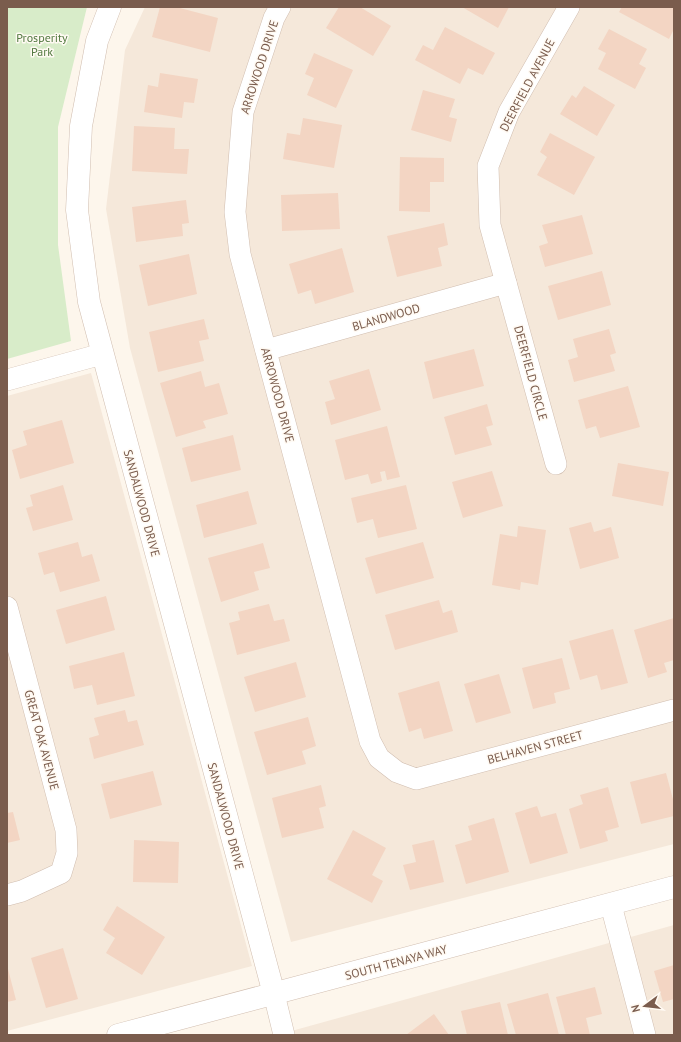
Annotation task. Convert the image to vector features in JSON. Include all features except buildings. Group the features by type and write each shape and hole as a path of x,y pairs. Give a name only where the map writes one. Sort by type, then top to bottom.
{"street":[{"name":"SANDALWOOD DRIVE","path":"110,7 97,42 81,126 77,210 89,302 274,994"},
{"name":"ARROWOOD DRIVE","path":"280,7 274,18 243,112 235,212 240,254 370,741 379,758 397,772"},
{"name":"DEERFIELD AVENUE","path":"506,283 490,225 488,166 509,112 569,7"},
{"name":"BLANDWOOD","path":"266,350 506,283"},
{"name":"DEERFIELD CIRCLE","path":"506,283 556,464"},
{"path":"7,380 102,354"},
{"name":"GREAT OAK AVENUE","path":"7,607 11,640 66,830 67,853 60,873 22,891 7,895"},
{"name":"BELHAVEN STREET","path":"397,772 416,779 674,710"},
{"name":"SOUTH TENAYA WAY","path":"118,1035 674,887"},
{"path":"611,905 646,1035"},
{"path":"274,994 284,1035"}],"shaded area":[{"path":"145,7 674,7 674,844 291,942 130,348 106,209 125,50"},
{"path":"91,373 252,966 7,1031 7,396"},
{"path":"674,925 674,1035 277,1035"}],"green space":[{"name":"Prosperity Park","path":"7,7 87,7 58,127 58,245 71,341 7,359"}]}
